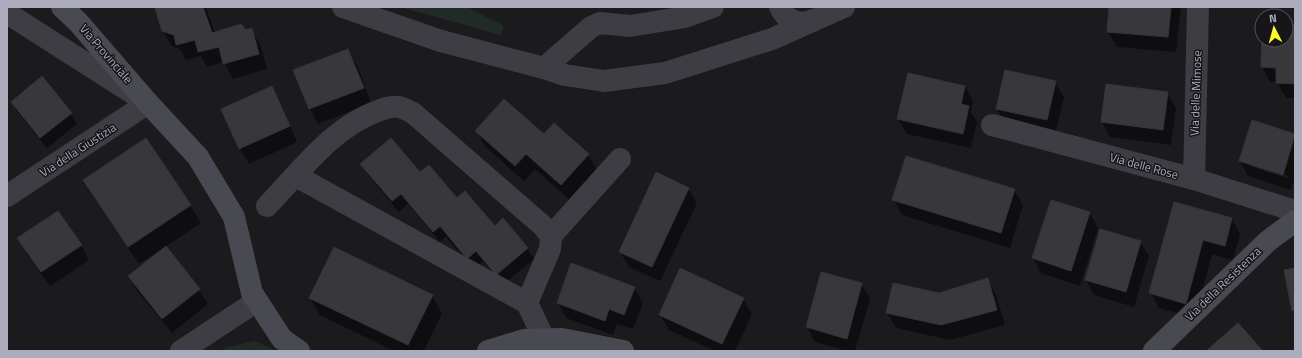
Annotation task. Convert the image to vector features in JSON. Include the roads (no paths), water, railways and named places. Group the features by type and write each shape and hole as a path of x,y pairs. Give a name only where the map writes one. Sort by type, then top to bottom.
{"street":[{"name":"Via Provinciale","path":"62,7 78,22 148,103"},
{"path":"343,7 442,41 565,74 604,81 665,73 772,38 844,7"},
{"path":"544,68 591,27 600,23 630,26 685,17 713,7"},
{"path":"780,7 787,18 793,22 801,23 809,22 815,19 821,14 824,7"},
{"name":"Via delle Mimose","path":"1194,179 1198,7"},
{"path":"7,13 148,103 198,157 234,217 252,293 282,340 299,351"},
{"name":"Via della Giustizia","path":"7,196 148,103"},
{"path":"267,206 317,152 340,131 361,118 385,108 399,107 413,113 544,226 551,236"},
{"name":"Via delle Rose","path":"992,124 1194,179 1295,210"},
{"path":"527,303 550,249 551,236 620,159"},
{"path":"296,176 527,303 544,339"},
{"name":"Via della Resistenza","path":"1155,351 1268,241 1295,221"},
{"path":"181,351 257,301"},
{"path":"488,351 524,340 544,339 562,339 623,351"}]}
